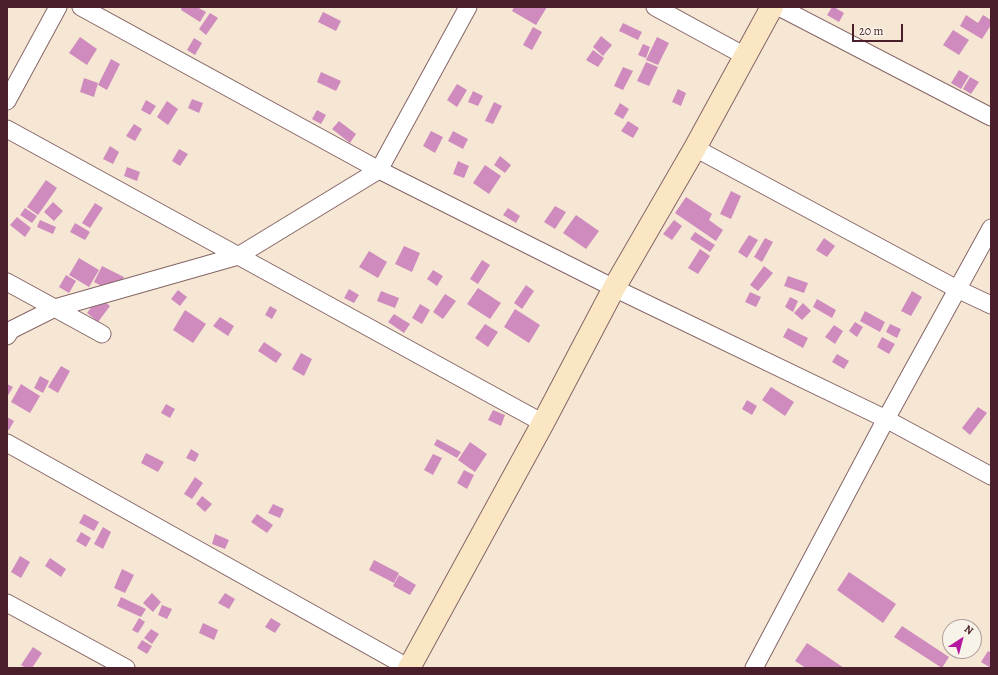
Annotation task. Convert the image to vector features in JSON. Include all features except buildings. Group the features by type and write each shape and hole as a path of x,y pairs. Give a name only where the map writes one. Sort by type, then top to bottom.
{"street":[{"path":"7,101 58,7"},
{"path":"81,7 378,170 614,288 886,419 991,476"},
{"path":"7,336 11,330 55,308 238,256 378,170 468,7"},
{"path":"655,7 745,56"},
{"path":"7,443 409,668 543,423 614,288 695,148 772,7"},
{"path":"779,7 991,117"},
{"path":"7,129 543,423"},
{"path":"695,148 957,290 991,305"},
{"path":"754,668 886,419 991,228"},
{"path":"7,282 102,334"},
{"path":"7,603 126,668"}]}
